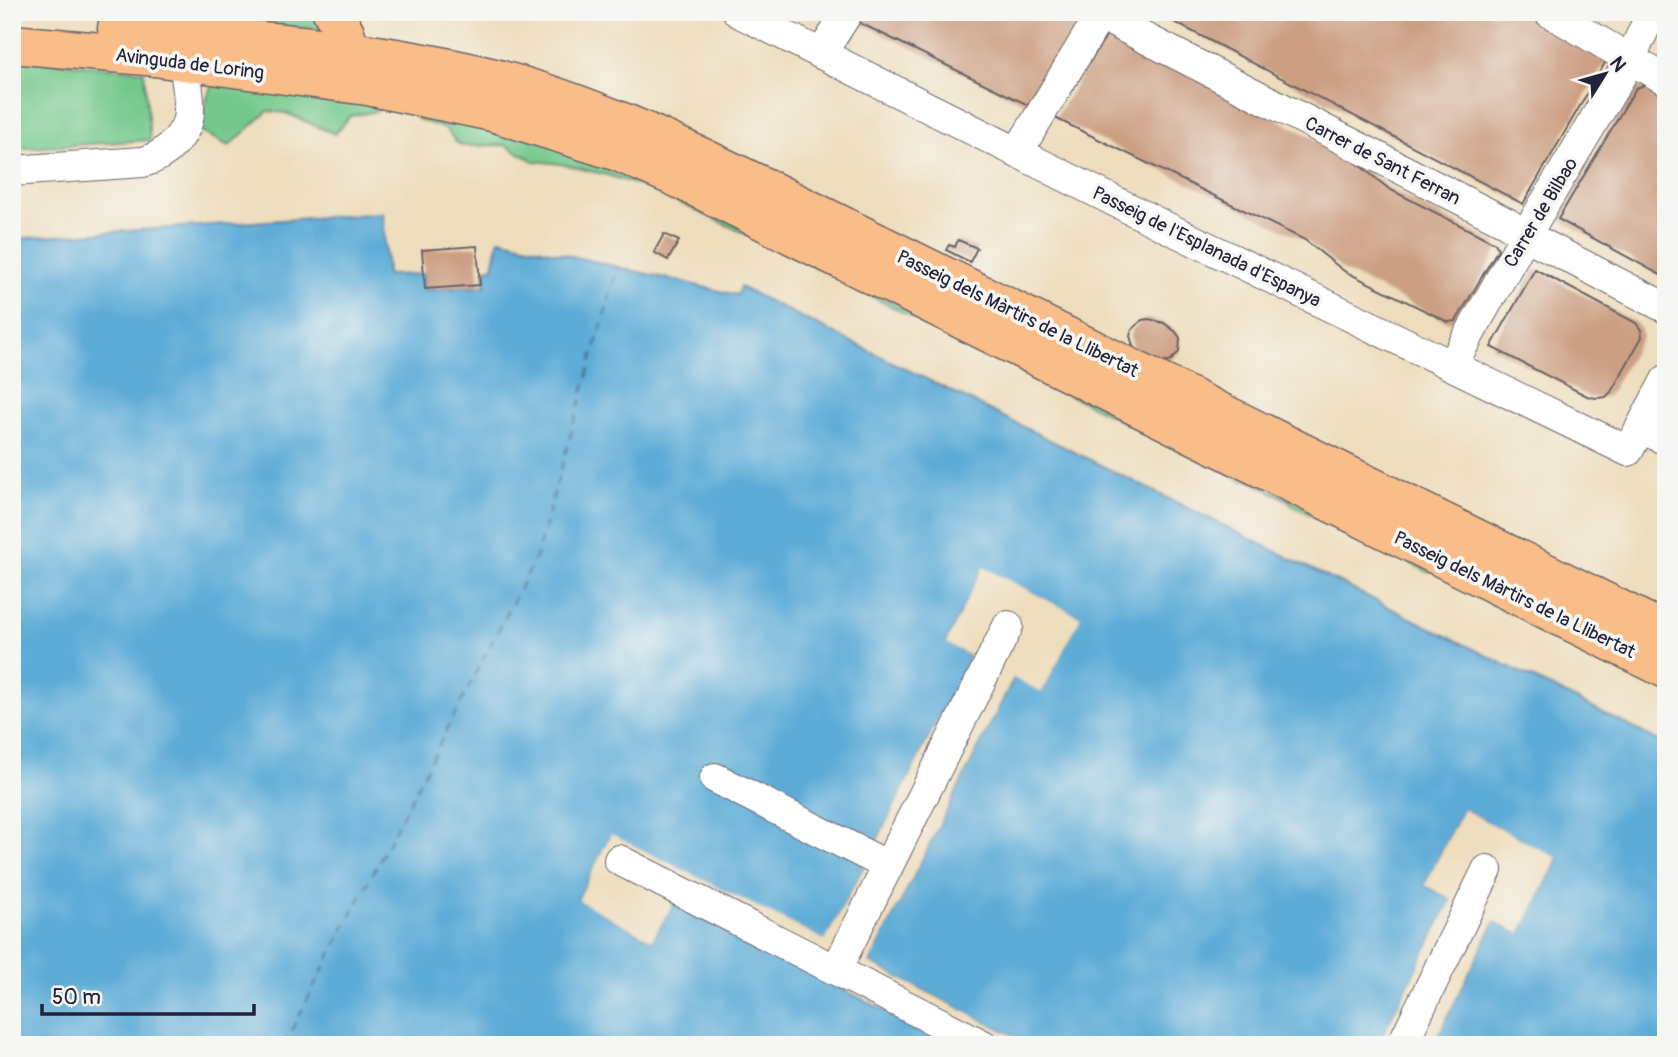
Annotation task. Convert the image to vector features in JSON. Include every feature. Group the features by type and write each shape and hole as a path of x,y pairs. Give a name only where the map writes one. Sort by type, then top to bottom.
{"main road":[{"path":"332,12 345,32 350,50"},
{"name":"Avinguda de Loring","path":"12,18 350,50"},
{"name":"Avinguda de Loring","path":"12,44 129,54 191,36 367,86"},
{"name":"Passeig dels Màrtirs de la Llibertat","path":"350,50 409,59 518,85 614,117 681,146 1666,632"},
{"name":"Passeig dels Màrtirs de la Llibertat","path":"367,86 492,112 618,152 675,177 1666,668"}],"street":[{"name":"Passeig de l'Esplanada d'Espanya","path":"738,12 1017,153 1628,452 1653,434"},
{"path":"821,54 848,12"},
{"path":"1549,12 1666,80"},
{"name":"Carrer de Bilbao","path":"1452,365 1525,235 1630,60 1652,12"},
{"path":"1017,153 1099,13"},
{"name":"Carrer de Sant Ferran","path":"1099,13 1666,308"},
{"path":"12,171 143,162 166,153 189,114 191,36"},
{"path":"1653,434 1666,380"},
{"path":"836,970 1008,626"},
{"path":"715,778 888,866"},
{"path":"619,860 983,1045"},
{"path":"1402,1045 1487,870"}],"green space":[{"path":"222,12 310,12 323,29 214,21"},
{"path":"12,58 144,71 150,140 12,149"},
{"path":"216,83 381,103 378,111 350,116 335,134 286,113 268,111 229,146 198,130 207,99"},
{"path":"418,110 545,142 659,186 1512,609 1510,613 1477,597 1473,591 1293,506 1288,500 1246,479 1243,481 1035,378 1031,372 989,351 985,353 850,286 846,281 650,189 607,175 561,164 534,161 505,145 462,146 446,129 417,119"}],"water":[{"path":"383,213 387,275 423,274 424,290 485,286 484,270 493,267 499,239 737,295 740,287 1666,744 1666,1045 1433,1045 1494,921 1520,934 1558,859 1463,809 1425,885 1452,899 1378,1045 1031,1045 869,963 1014,677 1042,691 1080,617 983,568 946,642 970,656 825,941 611,835 578,899 652,940 673,903 953,1045 12,1045 12,239"}],"pier":[{"path":"983,567 1081,617 1042,692 1013,678 869,963 1031,1045 1023,1045 866,964 1011,675 1015,674 1040,687 1076,618 984,572 950,641 972,653 973,657 869,866 827,943 823,944 612,839 582,898 651,935 670,901 673,904 652,940 578,900 611,834 825,940 970,656 946,643"},
{"path":"1463,809 1558,858 1520,934 1494,921 1433,1045 1430,1045 1491,919 1495,917 1518,929 1554,860 1464,813 1429,883 1454,896 1455,900 1382,1045 1378,1045 1452,899 1425,885"}],"building":[{"path":"864,12 1066,12 1081,21 1028,105 858,22"},
{"path":"1155,12 1527,12 1606,61 1523,204"},
{"path":"1109,31 1348,156 1389,189 1495,243 1498,249 1456,321 1448,322 1344,271 1305,240 1055,118"},
{"path":"1645,85 1666,96 1666,278 1558,219 1636,88"},
{"path":"664,234 679,241 668,260 654,252"},
{"path":"958,240 977,248 970,262 946,250 949,245 955,247"},
{"path":"477,246 480,285 425,289 422,250"},
{"path":"1535,269 1636,323 1641,330 1642,337 1606,397 1589,397 1491,347"},
{"path":"1142,320 1164,323 1180,338 1179,352 1170,361 1163,363 1134,349 1130,336 1132,330"}],"ferry route":[{"path":"284,1045 536,557 618,267"}]}
